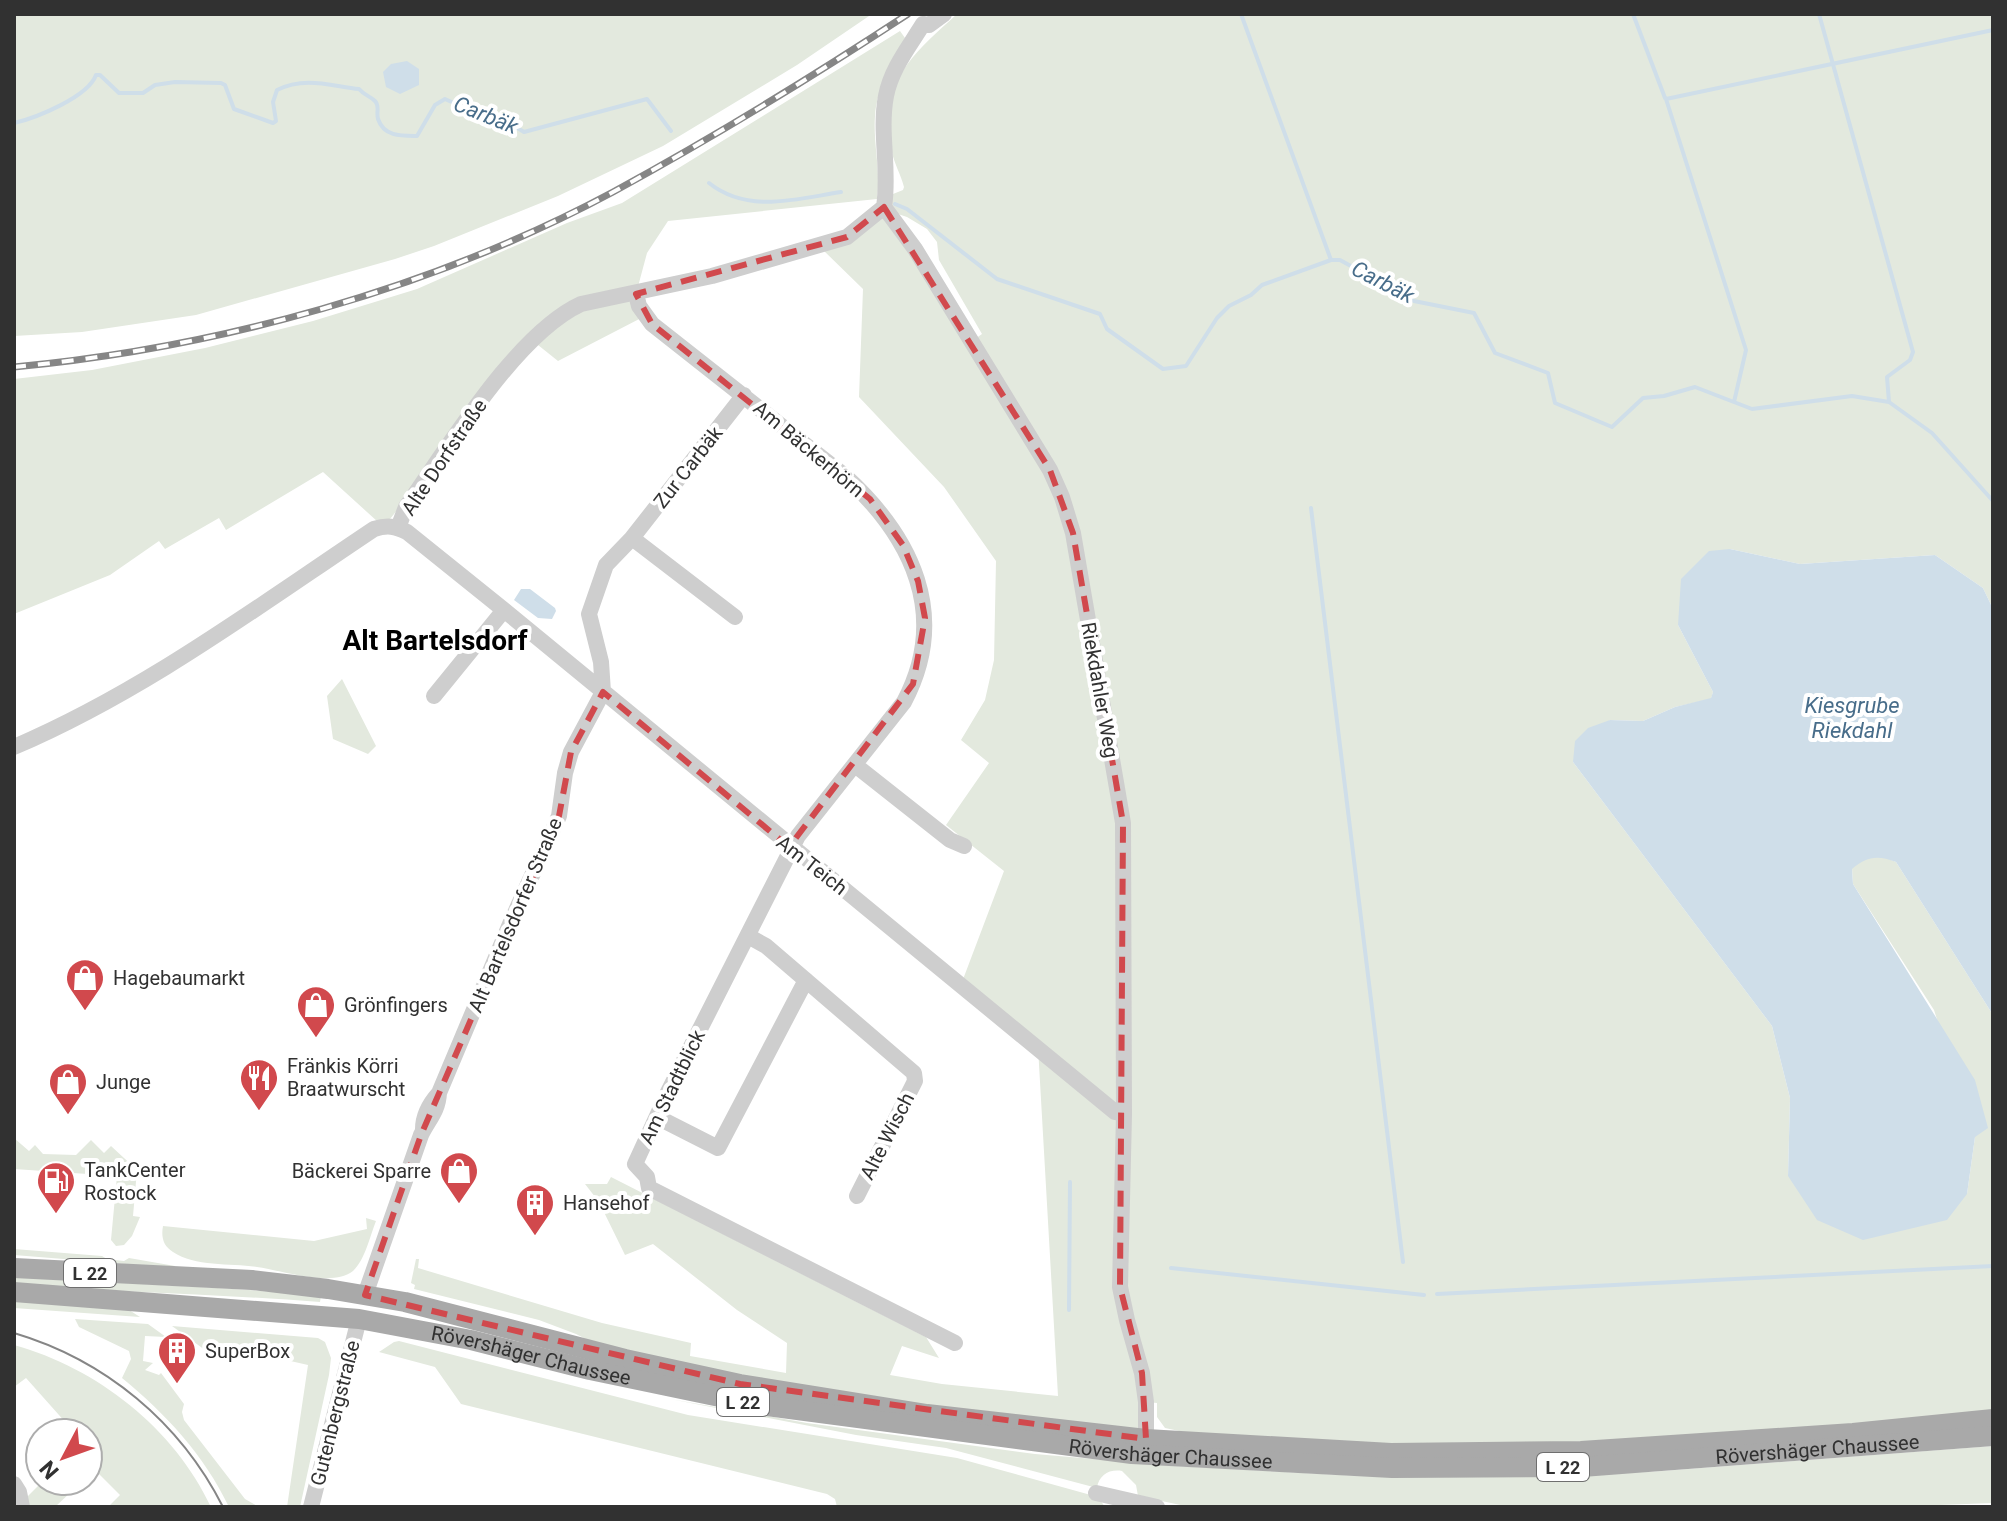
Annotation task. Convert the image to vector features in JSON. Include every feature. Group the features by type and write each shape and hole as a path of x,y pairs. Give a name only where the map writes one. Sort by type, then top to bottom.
{"main road":[{"name":"Rövershäger Chaussee","path":"14,1268 252,1280 365,1295 740,1384 927,1414 1146,1439 1391,1453 1581,1451 1853,1433 1993,1419"},
{"name":"Rövershäger Chaussee","path":"14,1292 359,1319 471,1340 590,1370 758,1405 933,1430 1180,1457 1392,1468 1582,1467 1993,1436"},
{"path":"359,1319 365,1295"}],"street":[{"path":"884,207 888,185 883,119 886,94 920,19 929,25 944,14"},
{"name":"Alte Dorfstraße","path":"14,747 51,731 156,674 374,529 385,525 398,528 406,507 496,383 543,330 568,310 581,304 741,268 847,237 884,207"},
{"name":"Riekdahler Weg","path":"884,207 915,249 1050,470 1073,533 1123,823 1124,1114 1120,1287 1142,1373 1146,1439"},
{"name":"Am Bäckerhörn","path":"636,294 639,306 650,322 870,499 903,545 918,581 925,618 922,655 913,684 892,719 798,836 792,849"},
{"name":"Zur Carbäk","path":"603,692 601,662 589,614 606,565 632,538 744,395"},
{"name":"Am Teich","path":"398,528 504,610 1115,1112 1124,1114"},
{"path":"632,538 735,617"},
{"path":"434,696 504,610"},
{"name":"Alt Bartelsdorfer Straße","path":"365,1295 423,1129 431,1123 439,1093 559,816 571,752 603,692"},
{"path":"855,765 950,840 964,846"},
{"name":"Am Stadtblick","path":"792,849 636,1159 638,1169 647,1177 649,1188 955,1343"},
{"name":"Alte Wisch","path":"748,936 766,946 914,1073 915,1081 857,1196"},
{"path":"657,1117 718,1148 806,980"},
{"name":"Gutenbergstraße","path":"311,1507 359,1319"},
{"path":"14,1484 22,1507"},
{"path":"1096,1493 1122,1504 1157,1507"}],"highlighted area":[{"path":"884,207 1050,470 1073,533 1123,823 1120,1287 1142,1373 1146,1439 740,1384 365,1295 421,1135 559,816 571,752 603,692 789,847 913,684 925,618 918,581 903,545 870,499 652,324 636,294 847,237"}],"shaded area":[{"path":"14,14 872,14 797,65 663,146 558,196 434,246 196,315 82,332 14,336"},
{"path":"957,14 1993,14 1993,609 1983,588 1935,555 1800,564 1730,549 1678,625 1713,692 1711,699 1675,707 1643,721 1610,720 1573,762 1772,1026 1790,1098 1788,1176 1967,1194 1975,1137 1934,1010 1853,884 1852,868 1863,859 1882,856 1896,862 1993,1015 1993,1412 1715,1438 1390,1447 1184,1432 1165,1428 1157,1417 1157,1403 1147,1402 1146,1439 625,1359 576,1334 539,1320 414,1289 415,1285 411,1283 416,1259 419,1259 418,1268 602,1323 691,1343 690,1356 786,1373 787,1343 737,1310 653,1244 625,1255 599,1202 585,1184 607,1184 611,1177 926,1337 939,1358 902,1346 890,1375 942,1384 1058,1396 1038,1047 962,982 1004,871 946,825 989,763 961,740 985,700 994,660 996,561 944,487 859,397 863,289 822,249 884,207 972,341 982,334 939,260 937,242 927,229 895,213 891,206 893,194 904,187 893,156 889,127 894,88 912,58"},
{"path":"900,31 905,38 876,105 877,199 668,221 647,253 636,294 645,316 558,361 533,341 390,519 378,522 323,472 226,530 219,518 165,549 159,541 110,575 14,614 14,379 92,370 205,348 313,321 417,289 567,223 622,203"},
{"path":"342,679 376,746 368,754 333,739 327,696"},
{"path":"14,1138 29,1151 35,1145 43,1154 76,1155 91,1140 104,1153 111,1146 137,1170 133,1216 140,1217 132,1236 124,1245 116,1246 111,1240 117,1176 14,1169"},
{"path":"366,1218 376,1221 361,1261 353,1271 333,1278 192,1260 170,1250 162,1234 163,1226 314,1241 367,1229"},
{"path":"14,1249 102,1256 124,1261 129,1258 175,1268 14,1255"},
{"path":"14,1276 321,1296 320,1302 14,1285"},
{"path":"14,1298 126,1308 140,1317 14,1308"},
{"path":"75,1319 148,1324 166,1337 145,1336 143,1361 153,1363 145,1370 161,1373 184,1404 184,1420 245,1499 259,1507 229,1507 208,1470 183,1436 122,1378 131,1359 129,1351 79,1327"},
{"path":"172,1326 318,1338 325,1342 331,1358 329,1375 300,1507 287,1507 308,1365 286,1360 281,1353 244,1349 225,1359 216,1358"},
{"path":"399,1341 688,1415 957,1458 1098,1497 1105,1507 837,1507 835,1499 827,1494 461,1404 435,1367 379,1352"},
{"path":"14,1345 45,1355 103,1386 154,1427 195,1478 211,1507 108,1507 120,1495 104,1479 104,1417 61,1417 26,1378 14,1387"},
{"path":"670,1399 807,1423 1035,1454 1175,1466 1360,1476 1649,1472 1993,1446 1993,1503 1886,1507 1190,1507 1138,1496 1136,1485 1122,1471 1105,1474 1097,1488 946,1448 856,1435"},
{"path":"27,1497 66,1497 55,1507 28,1507"}],"water":[{"path":"407,61 419,69 419,85 400,94 386,87 383,72 391,64"},
{"name":"Kiesgrube Riekdahl","path":"1730,549 1800,564 1935,555 1983,588 1993,609 1993,1015 1896,862 1873,858 1852,869 1853,884 1975,1080 1988,1128 1975,1137 1967,1194 1947,1220 1863,1240 1817,1220 1788,1176 1790,1098 1772,1026 1573,762 1575,741 1588,728 1610,720 1643,721 1675,707 1711,698 1713,692 1678,625 1681,579 1709,551"},
{"path":"521,589 530,589 555,608 552,619 538,618 514,600"}],"waterway":[{"path":"1241,14 1331,260"},
{"path":"1633,14 1665,98"},
{"path":"1819,14 1913,352 1910,360 1887,377 1889,402"},
{"path":"1734,402 1746,350 1666,99 1993,30"},
{"name":"Carbäk","path":"14,123 72,99 96,75 100,75 119,93 143,93 155,85 175,82 221,83 225,85 234,109 273,123 276,121 273,102 277,90 308,83 359,89 376,103 381,125 389,132 400,135 417,136 435,105 445,99 478,114 494,114 524,132 647,99 671,131"},
{"name":"Carbäk","path":"709,183 724,193 756,201 773,202 841,192"},
{"name":"Carbäk","path":"895,204 907,209 997,279 1100,314 1107,329 1163,369 1186,366 1217,318 1229,306 1251,295 1262,285 1331,260 1340,260 1414,301 1474,313 1495,353 1548,373 1555,403 1612,427 1643,398 1695,387 1752,409 1852,396 1889,402 1932,433 1993,501"},
{"path":"1311,508 1403,1262"},
{"path":"1069,1310 1070,1182"},
{"path":"1437,1294 1993,1266"},
{"path":"1171,1268 1424,1295"}],"tram line":[{"path":"14,1333 79,1360 136,1398 185,1448 223,1507"}],"railway":[{"path":"14,367 91,358 245,329 322,309 472,258 544,227 651,171 836,61 908,14"}],"place":[{"name":"Hagebaumarkt","path":"85,1012"},
{"name":"Grönfingers","path":"316,1039"},
{"name":"Fränkis Körri Braatwurscht","path":"259,1112"},
{"name":"Junge","path":"68,1116"},
{"name":"Bäckerei Sparre","path":"459,1205"},
{"name":"TankCenter Rostock","path":"56,1215"},
{"name":"Hansehof","path":"535,1237"},
{"name":"SuperBox","path":"177,1385"}],"district":[{"name":"Alt Bartelsdorf","path":"435,640"}]}
